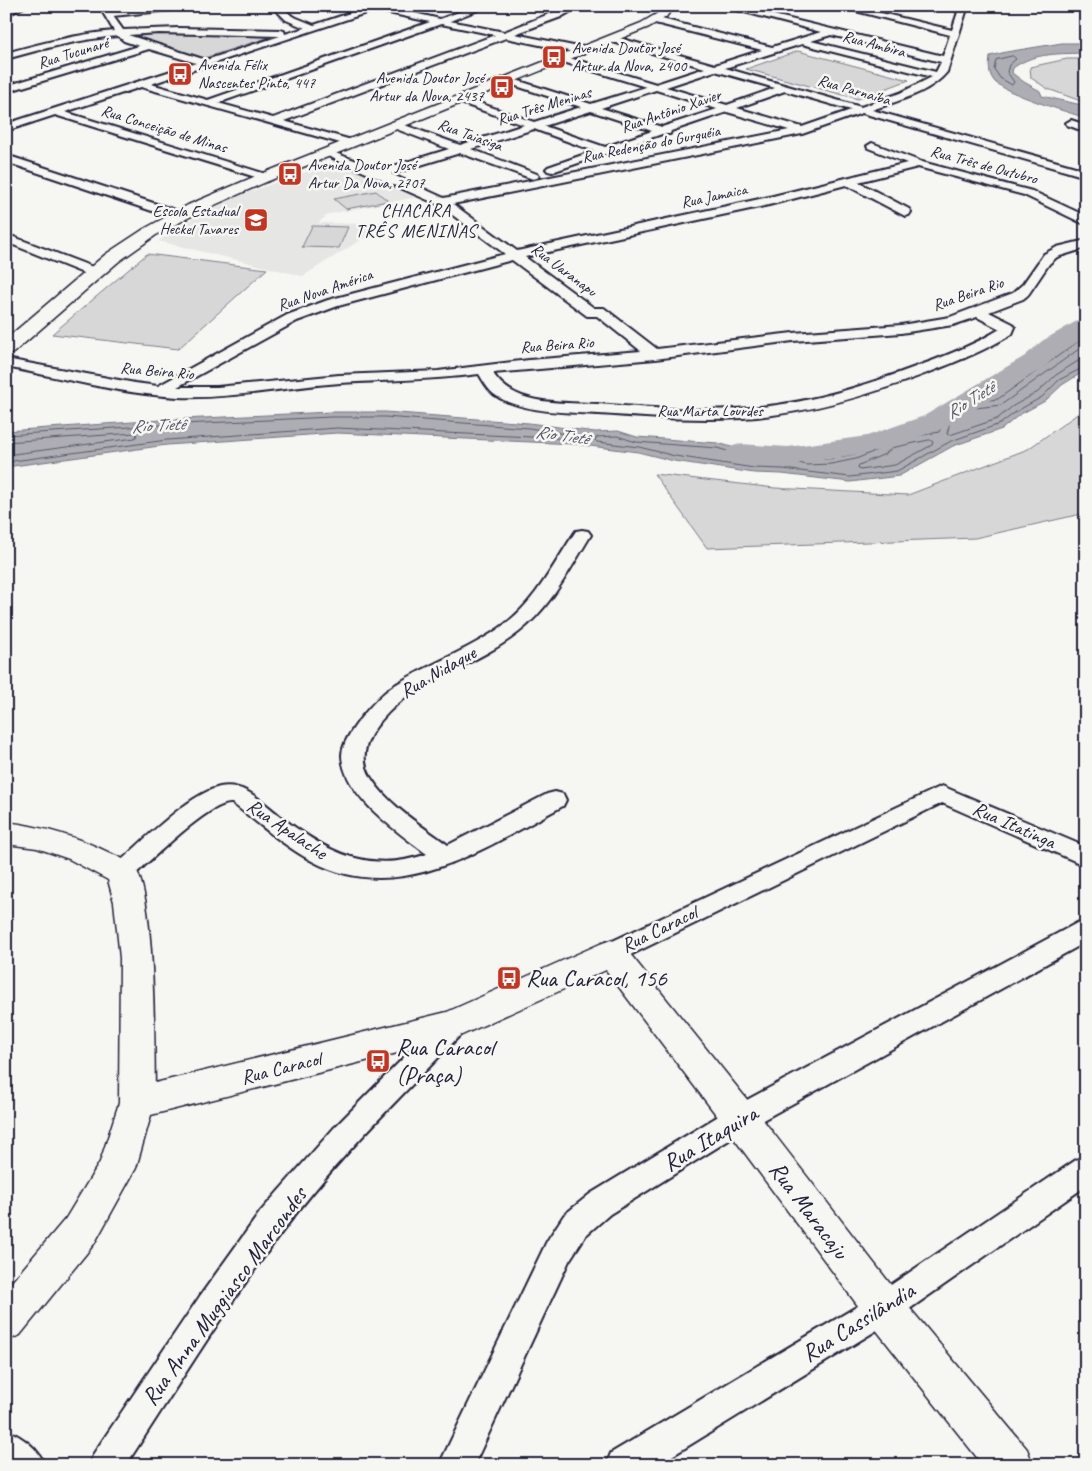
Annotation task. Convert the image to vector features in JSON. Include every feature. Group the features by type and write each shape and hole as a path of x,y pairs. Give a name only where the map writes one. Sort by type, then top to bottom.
{"main road":[{"path":"6,349 93,272 132,244 180,216 265,177 583,51 654,20 662,15 668,6"},
{"path":"6,833 39,837 80,851 122,873 130,902 136,958 136,1103 117,1168 74,1238 6,1321"},
{"name":"Rua Caracol","path":"136,1103 453,1025 611,952"},
{"name":"Rua Maracaju","path":"611,952 884,1308 1011,1465"}],"street":[{"path":"6,14 22,6"},
{"path":"105,10 182,6"},
{"path":"276,6 289,18 314,28"},
{"path":"208,103 484,6"},
{"path":"275,121 505,35 576,6"},
{"path":"725,6 946,60"},
{"path":"840,6 954,33"},
{"path":"939,76 962,12 960,9 950,6"},
{"path":"6,128 296,34 373,7 583,51"},
{"path":"757,14 779,8"},
{"path":"105,10 120,33 127,38 206,63"},
{"path":"654,20 771,50"},
{"path":"6,56 64,41 120,33 154,31 296,34"},
{"name":"Rua Três Meninas","path":"381,174 830,32"},
{"name":"Rua Parnaíba","path":"612,38 1086,174"},
{"name":"Rua Ambira","path":"801,41 939,76"},
{"name":"Rua Tucunaré","path":"6,89 148,46"},
{"path":"563,59 802,131"},
{"name":"Rua Redenção do Gurguéia","path":"443,202 802,131 918,90 939,76"},
{"path":"510,81 680,137"},
{"path":"140,84 351,142"},
{"name":"Rua Antônio Xavier","path":"481,194 786,88"},
{"path":"462,100 636,164"},
{"name":"Rua Conceição de Minas","path":"54,112 265,177"},
{"path":"1071,123 1086,129"},
{"name":"Rua Taiasiga","path":"395,125 533,176"},
{"path":"696,142 713,148"},
{"name":"Rua Três de Outubro","path":"872,146 918,164 1028,193 1086,221"},
{"name":"Rua Uaranapu","path":"326,153 381,174 443,202 655,354"},
{"path":"6,158 180,216"},
{"name":"Rua Jamaica","path":"515,255 849,182 918,164"},
{"path":"849,182 905,212"},
{"path":"6,238 93,272"},
{"name":"Rua Beira Rio","path":"6,363 106,384 160,391 217,392 332,380 438,375 655,354 793,337 930,326 953,321 1018,296 1028,290 1043,264 1050,256 1062,250 1086,244"},
{"name":"Rua Nova América","path":"160,391 264,332 312,310 377,290 515,255"},
{"name":"Rua Marta Lourdes","path":"484,370 497,390 503,394 516,399 536,402 616,410 752,412 787,408 882,384 979,347 1007,331 1008,327 978,312"},
{"name":"Rua Nidaque","path":"444,855 376,800 363,784 355,770 353,755 356,743 366,727 400,691 512,629 528,613 555,578 582,535"},
{"name":"Rua Apalache","path":"122,873 199,806 211,798 231,794 240,796 313,851 338,862 371,869 395,870 444,855 555,800"},
{"name":"Rua Itatinga","path":"942,794 1086,857"},
{"name":"Rua Caracol","path":"611,952 942,794"},
{"name":"Rua Itaquira","path":"456,1465 558,1251 576,1225 600,1204 740,1118 1086,930"},
{"name":"Rua Anna Muggiasco Marcondes","path":"106,1465 211,1307 272,1221 344,1137 453,1025"},
{"name":"Rua Cassilândia","path":"623,1465 884,1308 1086,1169"},
{"path":"6,1447 28,1465"}],"shaded area":[{"path":"168,33 273,36 204,58 168,48 131,34"},
{"path":"798,51 909,80 858,99 746,69"},
{"path":"1067,59 1086,59 1086,103 1048,89 1031,78 1030,67"},
{"name":"Escola Estadual Heckel Tavares","path":"333,162 423,196 329,214 318,223 370,224 375,231 303,276 158,241 195,217 241,195"},
{"path":"376,191 388,201 346,209 334,199"},
{"path":"312,226 348,227 339,248 302,247"},
{"path":"147,254 267,269 178,349 52,334"},
{"path":"1086,408 1086,513 975,538 707,548 654,474 775,488 908,495 1028,449"}],"water":[{"path":"1062,43 1086,43 1086,53 1039,56 1013,68 1012,73 1040,91 1042,96 1086,106 1086,118 1012,92 995,82 990,73 990,56"},
{"name":"Rio Tietê","path":"1086,330 1086,370 1062,385 1045,401 1019,415 1002,429 953,446 899,476 850,482 782,474 754,473 674,461 638,452 574,444 337,433 167,445 6,467 6,431 161,420 331,412 385,412 529,423 595,432 618,431 637,437 718,443 745,451 788,454 806,460 830,459 855,454 880,444 884,438 937,427 940,415 964,397 995,395"}],"waterway":[{"name":"Rio Tietê","path":"740,453 788,456 872,444 934,422 1034,362 1051,347 1086,326"}],"place":[{"name":"Avenida Doutor José Artur da Nova, 2400","path":"554,57"},
{"name":"Avenida Félix Nascentes Pinto, 447","path":"180,74"},
{"name":"Avenida Doutor José Artur da Nova, 2437","path":"502,87"},
{"name":"Avenida Doutor José Artur Da Nova, 2707","path":"290,174"},
{"name":"Escola Estadual Heckel Tavares","path":"256,220"},
{"name":"Rua Caracol, 156","path":"509,978"},
{"name":"Rua Caracol (Praça)","path":"378,1061"}],"district":[{"name":"CHACÁRA TRÊS MENINAS","path":"416,220"}]}
